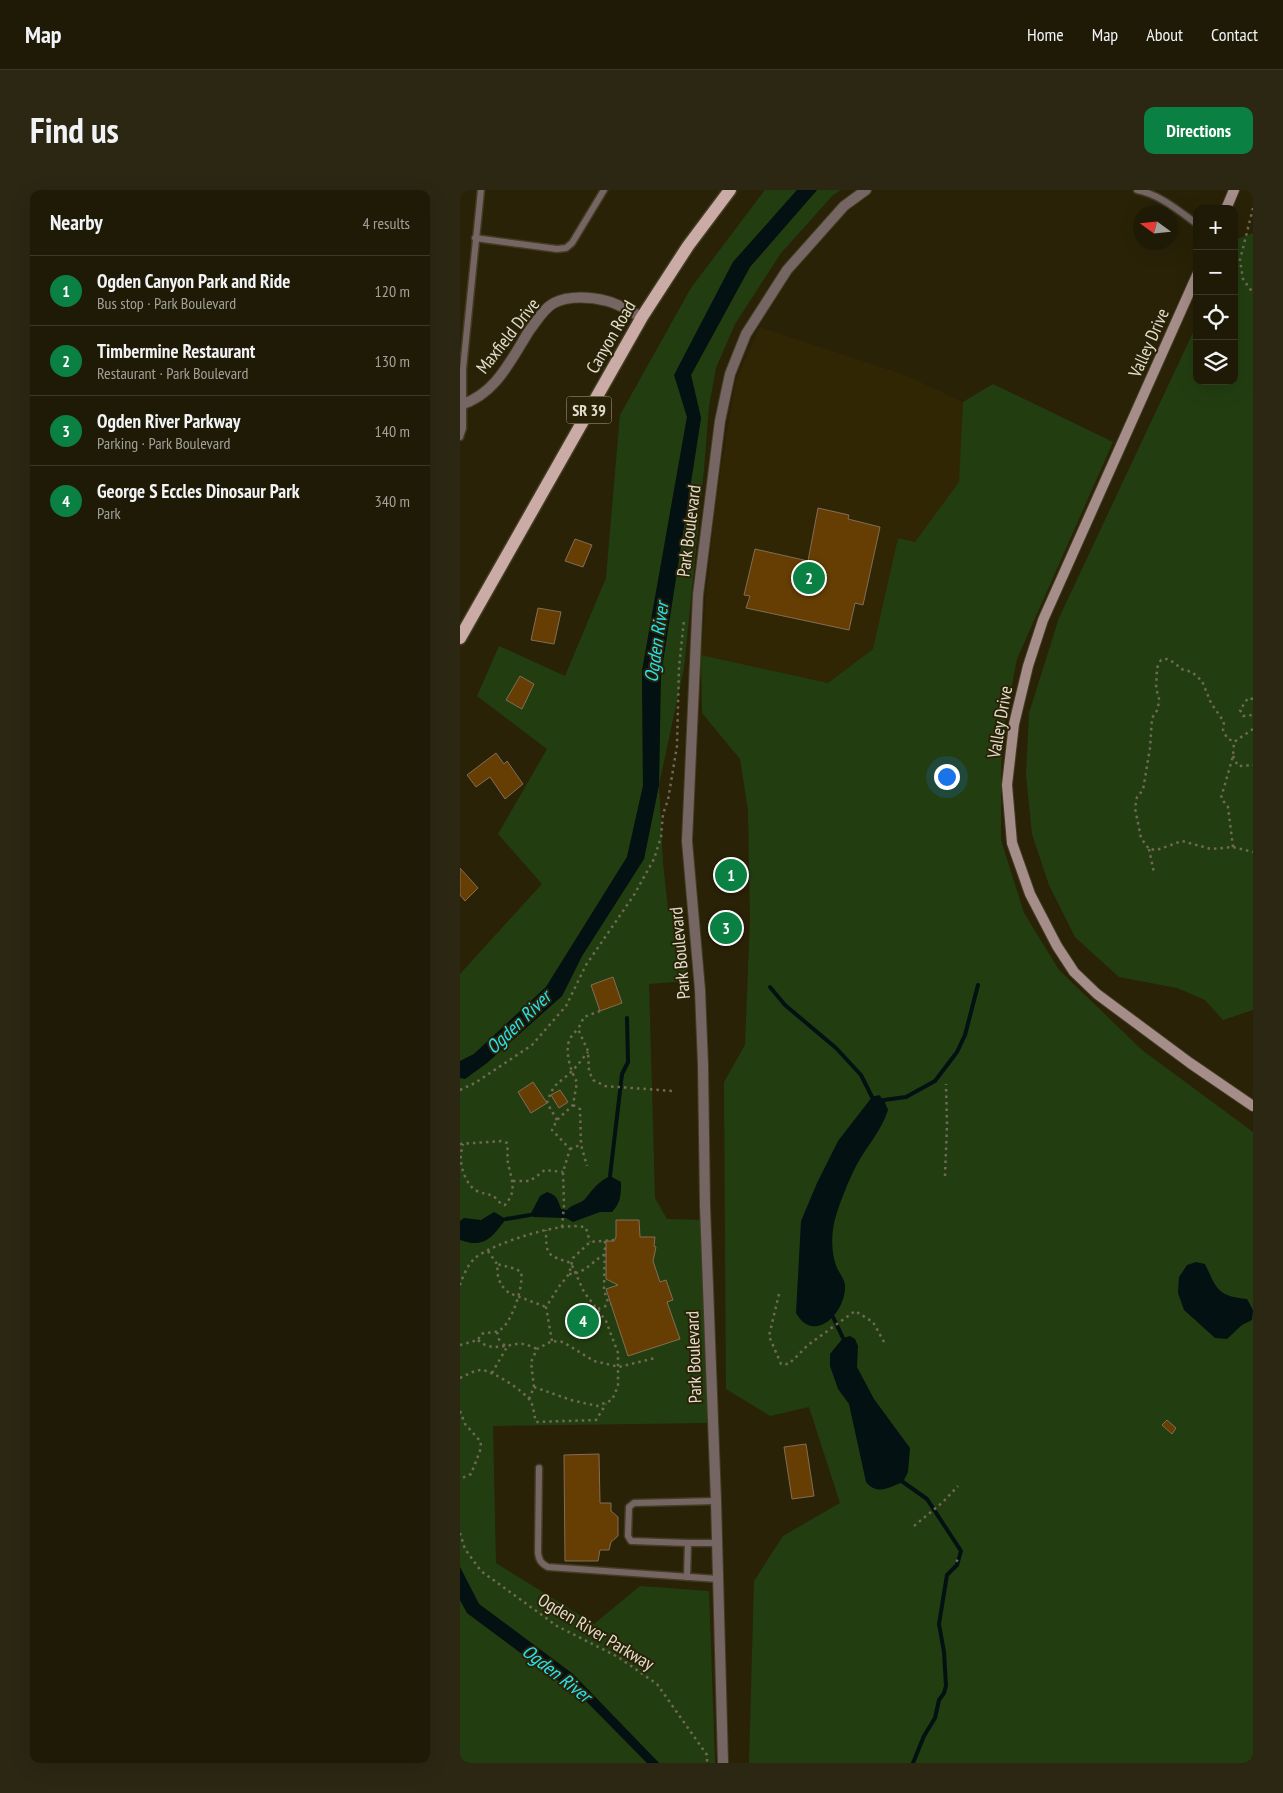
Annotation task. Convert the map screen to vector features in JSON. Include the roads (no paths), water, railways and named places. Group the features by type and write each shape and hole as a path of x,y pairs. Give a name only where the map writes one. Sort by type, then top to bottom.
{"main road":[{"name":"Canyon Road","path":"460,638 642,317 688,246 730,190"}],"street":[{"name":"Park Boulevard","path":"723,1763 716,1501 709,1354 700,990 687,841 698,595 720,421 730,374 746,334 788,270 844,206 866,190"},
{"path":"1228,205 1234,190"},
{"name":"Valley Drive","path":"1193,284 1043,620 1028,666 1014,724 1007,785 1012,843 1030,894 1057,946 1074,972 1097,994 1253,1106"},
{"name":"Maxfield Drive","path":"462,405 483,394 498,379 534,324 555,303 576,298 592,298 609,301 642,317"}],"lane":[{"path":"460,437 463,428 463,369 481,190"},
{"path":"475,238 549,248 566,248 572,243 604,190"},
{"path":"1137,190 1173,206 1193,221"},
{"path":"539,1468 538,1558 544,1565 548,1567 718,1579"},
{"path":"716,1501 634,1503 629,1507 628,1536 631,1541 717,1543"},
{"path":"687,1577 688,1543"}],"water":[{"name":"Ogden River","path":"797,190 817,190 750,267 691,375 701,418 661,675 659,785 644,859 582,956 562,996 487,1063 465,1079 460,1078 460,1061 474,1054 546,987 627,857 643,786 642,671 687,417 674,375 733,262"},
{"path":"879,1095 884,1100 888,1110 882,1125 853,1172 837,1212 834,1225 832,1237 833,1250 837,1268 845,1284 845,1292 841,1305 828,1321 817,1326 810,1326 802,1321 796,1313 801,1221 838,1141 872,1097"},
{"path":"610,1176 621,1182 619,1202 612,1212 600,1212 573,1222 566,1218 533,1217 530,1215 540,1196 547,1192 557,1198 561,1209 567,1210 571,1206 583,1201 599,1183"},
{"path":"494,1212 506,1219 492,1236 487,1240 476,1243 460,1240 460,1221 464,1218 481,1220"},
{"path":"1196,1262 1205,1264 1219,1290 1229,1296 1247,1299 1253,1310 1252,1320 1242,1325 1227,1339 1215,1338 1184,1310 1178,1293 1179,1277 1187,1265"},
{"path":"850,1336 855,1339 858,1346 857,1367 874,1399 910,1448 908,1472 903,1482 888,1488 874,1489 866,1482 849,1404 838,1389 830,1366 830,1354 843,1338"},
{"name":"Ogden River","path":"460,1567 479,1604 573,1674 659,1763 647,1763 587,1702 467,1613 460,1600"}],"waterway":[{"path":"884,1100 906,1097 935,1081 957,1052 965,1035 978,985"},
{"path":"770,987 785,1005 836,1048 861,1075 872,1097"},
{"path":"610,1176 622,1074 628,1062 627,1018"},
{"path":"506,1219 530,1215"},
{"path":"833,1317 843,1338"},
{"path":"903,1482 927,1499 961,1551 957,1565 947,1575 939,1624 944,1652 946,1686 939,1700 935,1718 924,1736 913,1763"}],"place":[{"name":"Timbermine Restaurant","path":"809,578"},
{"name":"Ogden Canyon Park and Ride","path":"731,875"},
{"name":"Ogden River Parkway","path":"726,928"},
{"name":"George S Eccles Dinosaur Park","path":"583,1321"}]}
